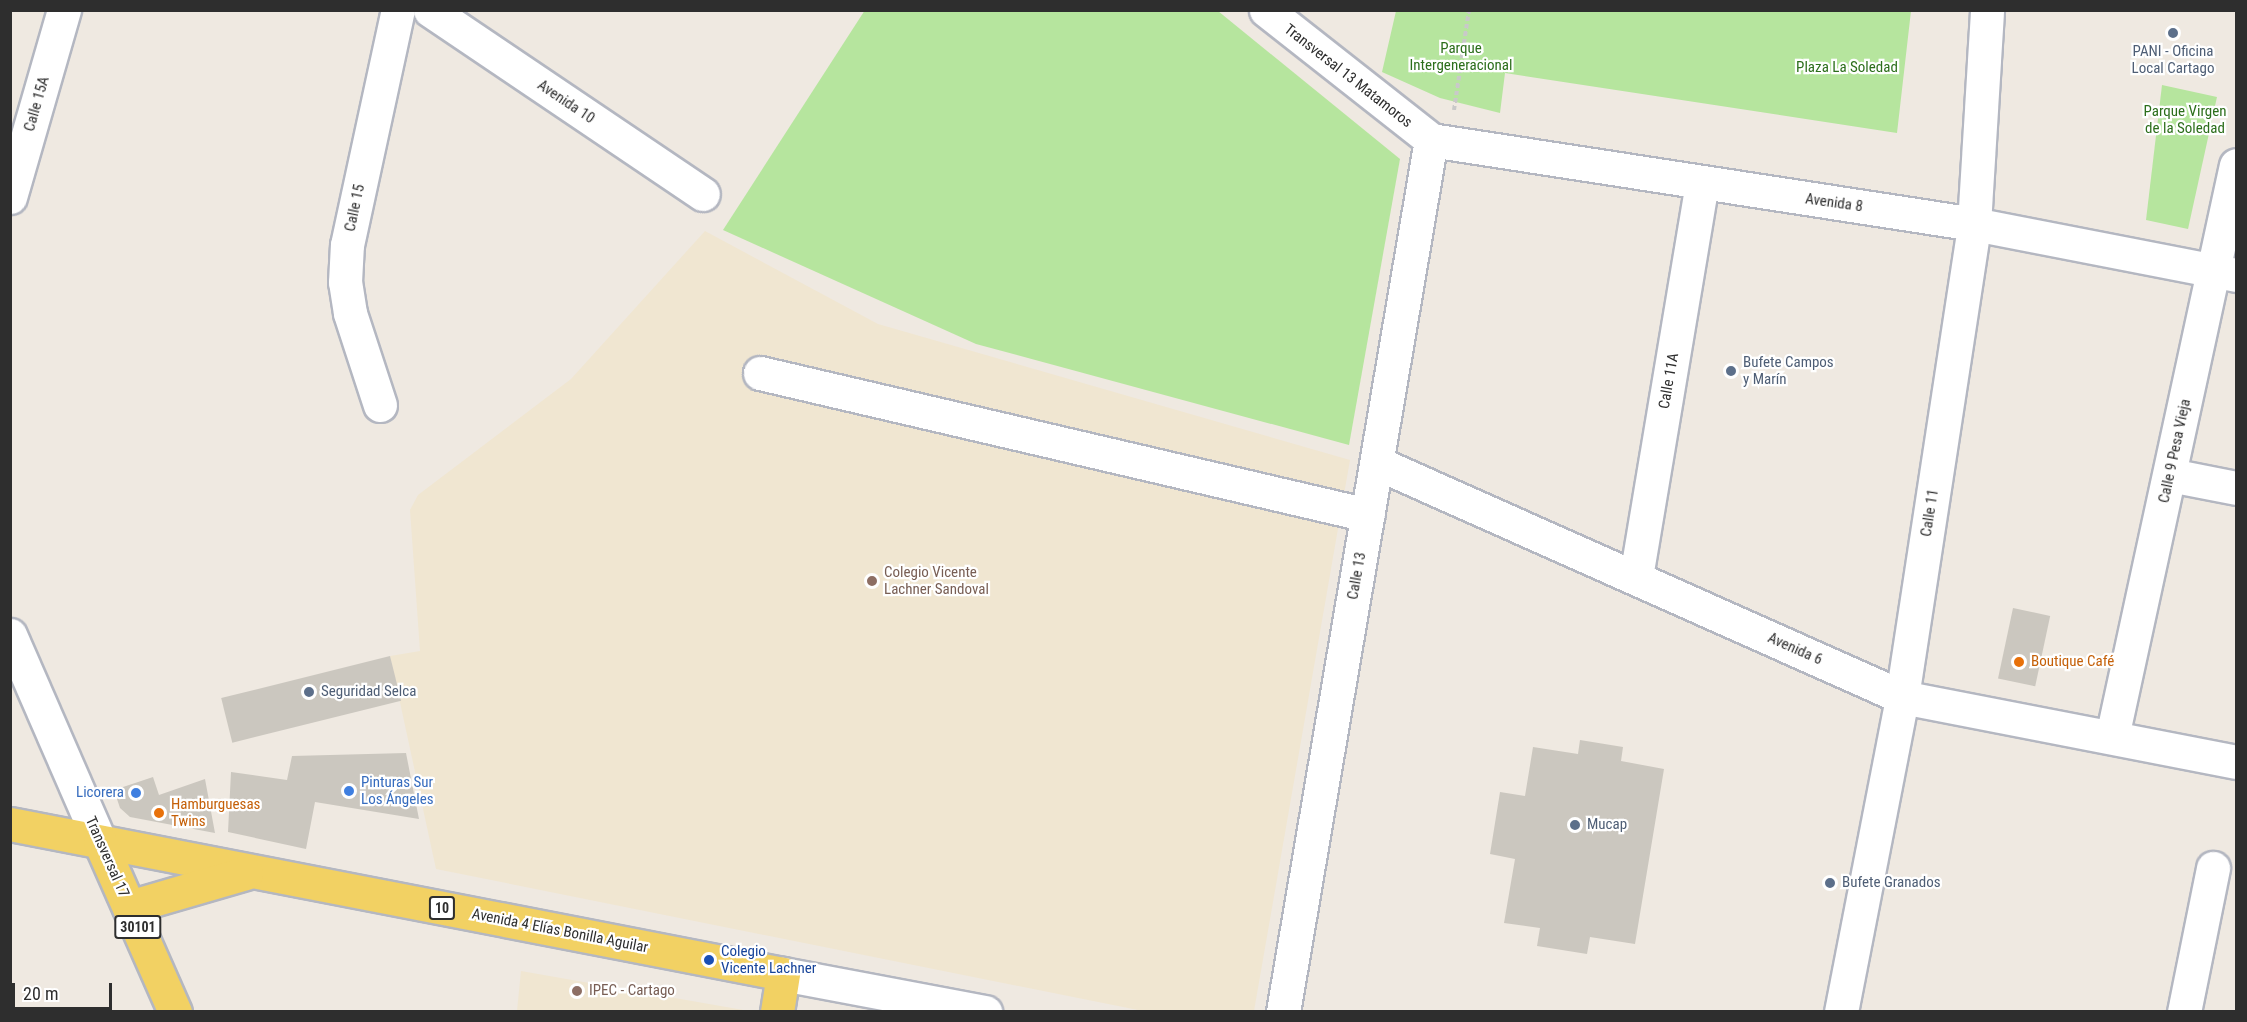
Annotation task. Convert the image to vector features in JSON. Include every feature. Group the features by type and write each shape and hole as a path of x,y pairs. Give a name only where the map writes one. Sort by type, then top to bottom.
{"main road":[{"name":"10","path":"10,825 100,842"},
{"name":"Avenida 4 Elías Bonilla Aguilar","path":"100,842 783,974"},
{"name":"Transversal 17","path":"100,842 175,1011"},
{"path":"129,907 254,871"},
{"path":"777,1011 783,974"}],"street":[{"name":"Calle 15A","path":"10,197 64,10"},
{"name":"Calle 15","path":"380,405 350,313 345,282 347,245 398,10"},
{"name":"Avenida 10","path":"430,10 703,194"},
{"name":"Transversal 13 Matamoros","path":"1266,10 1440,142"},
{"name":"Calle 11","path":"1841,1011 1902,697 1974,224 1986,10"},
{"name":"Avenida 8","path":"1440,142 1974,224 2225,272"},
{"name":"Calle 13","path":"1283,1011 1377,463 1440,142"},
{"name":"Calle 9 Pesa Vieja","path":"2112,737 2170,475 2225,272 2236,165"},
{"name":"Calle 11A","path":"1636,578 1702,184"},
{"path":"760,373 1368,515"},
{"name":"Avenida 6","path":"1377,463 1902,697 2236,762"},
{"path":"2170,475 2236,488"},
{"name":"Transversal 17","path":"10,635 100,842"},
{"path":"2184,1011 2213,868"},
{"name":"Avenida 4 Elías Bonilla Aguilar","path":"783,974 986,1011"}],"path":[{"path":"1440,142 1469,10"}],"shaded area":[{"name":"Colegio Vicente Lachner Sandoval","path":"705,231 878,324 1350,460 1254,1011 1143,1011 436,869 390,656 420,651 410,510 418,495 571,379"},
{"name":"IPEC - Cartago","path":"521,971 749,1011 517,1011"}],"green space":[{"path":"865,10 1218,11 1400,159 1349,445 976,344 723,230"},
{"name":"Plaza La Soledad","path":"1396,11 1911,11 1897,133 1505,73 1500,113 1440,98 1382,72"},
{"name":"Parque Virgen de la Soledad","path":"2162,85 2217,97 2188,229 2146,220"}],"building":[{"path":"2013,608 2050,616 2035,686 1998,678"},
{"name":"Seguridad Selca","path":"390,656 401,701 232,743 221,698"},
{"name":"Mucap","path":"1580,740 1623,747 1621,761 1664,769 1635,944 1590,937 1587,954 1537,946 1540,928 1504,923 1515,859 1490,854 1500,792 1525,796 1533,747 1578,754"},
{"name":"Pinturas Sur Los Ángeles","path":"406,753 419,819 315,802 306,849 228,832 231,772 287,780 292,756"},
{"path":"153,777 159,795 205,779 215,833 130,817 120,808 114,790"}],"place":[{"name":"PANI - Oficina Local Cartago","path":"2173,33"},
{"name":"Bufete Campos y Marín","path":"1731,371"},
{"name":"Colegio Vicente Lachner Sandoval","path":"872,581"},
{"name":"Boutique Café","path":"2019,662"},
{"name":"Seguridad Selca","path":"309,692"},
{"name":"Pinturas Sur Los Ángeles","path":"349,791"},
{"name":"Licorera","path":"136,793"},
{"name":"Hamburguesas Twins","path":"159,813"},
{"name":"Mucap","path":"1575,825"},
{"name":"Bufete Granados","path":"1830,883"},
{"name":"Colegio Vicente Lachner","path":"709,960"},
{"name":"IPEC - Cartago","path":"577,991"}],"park label":[{"name":"Parque Intergeneracional","path":"1461,56"}]}
